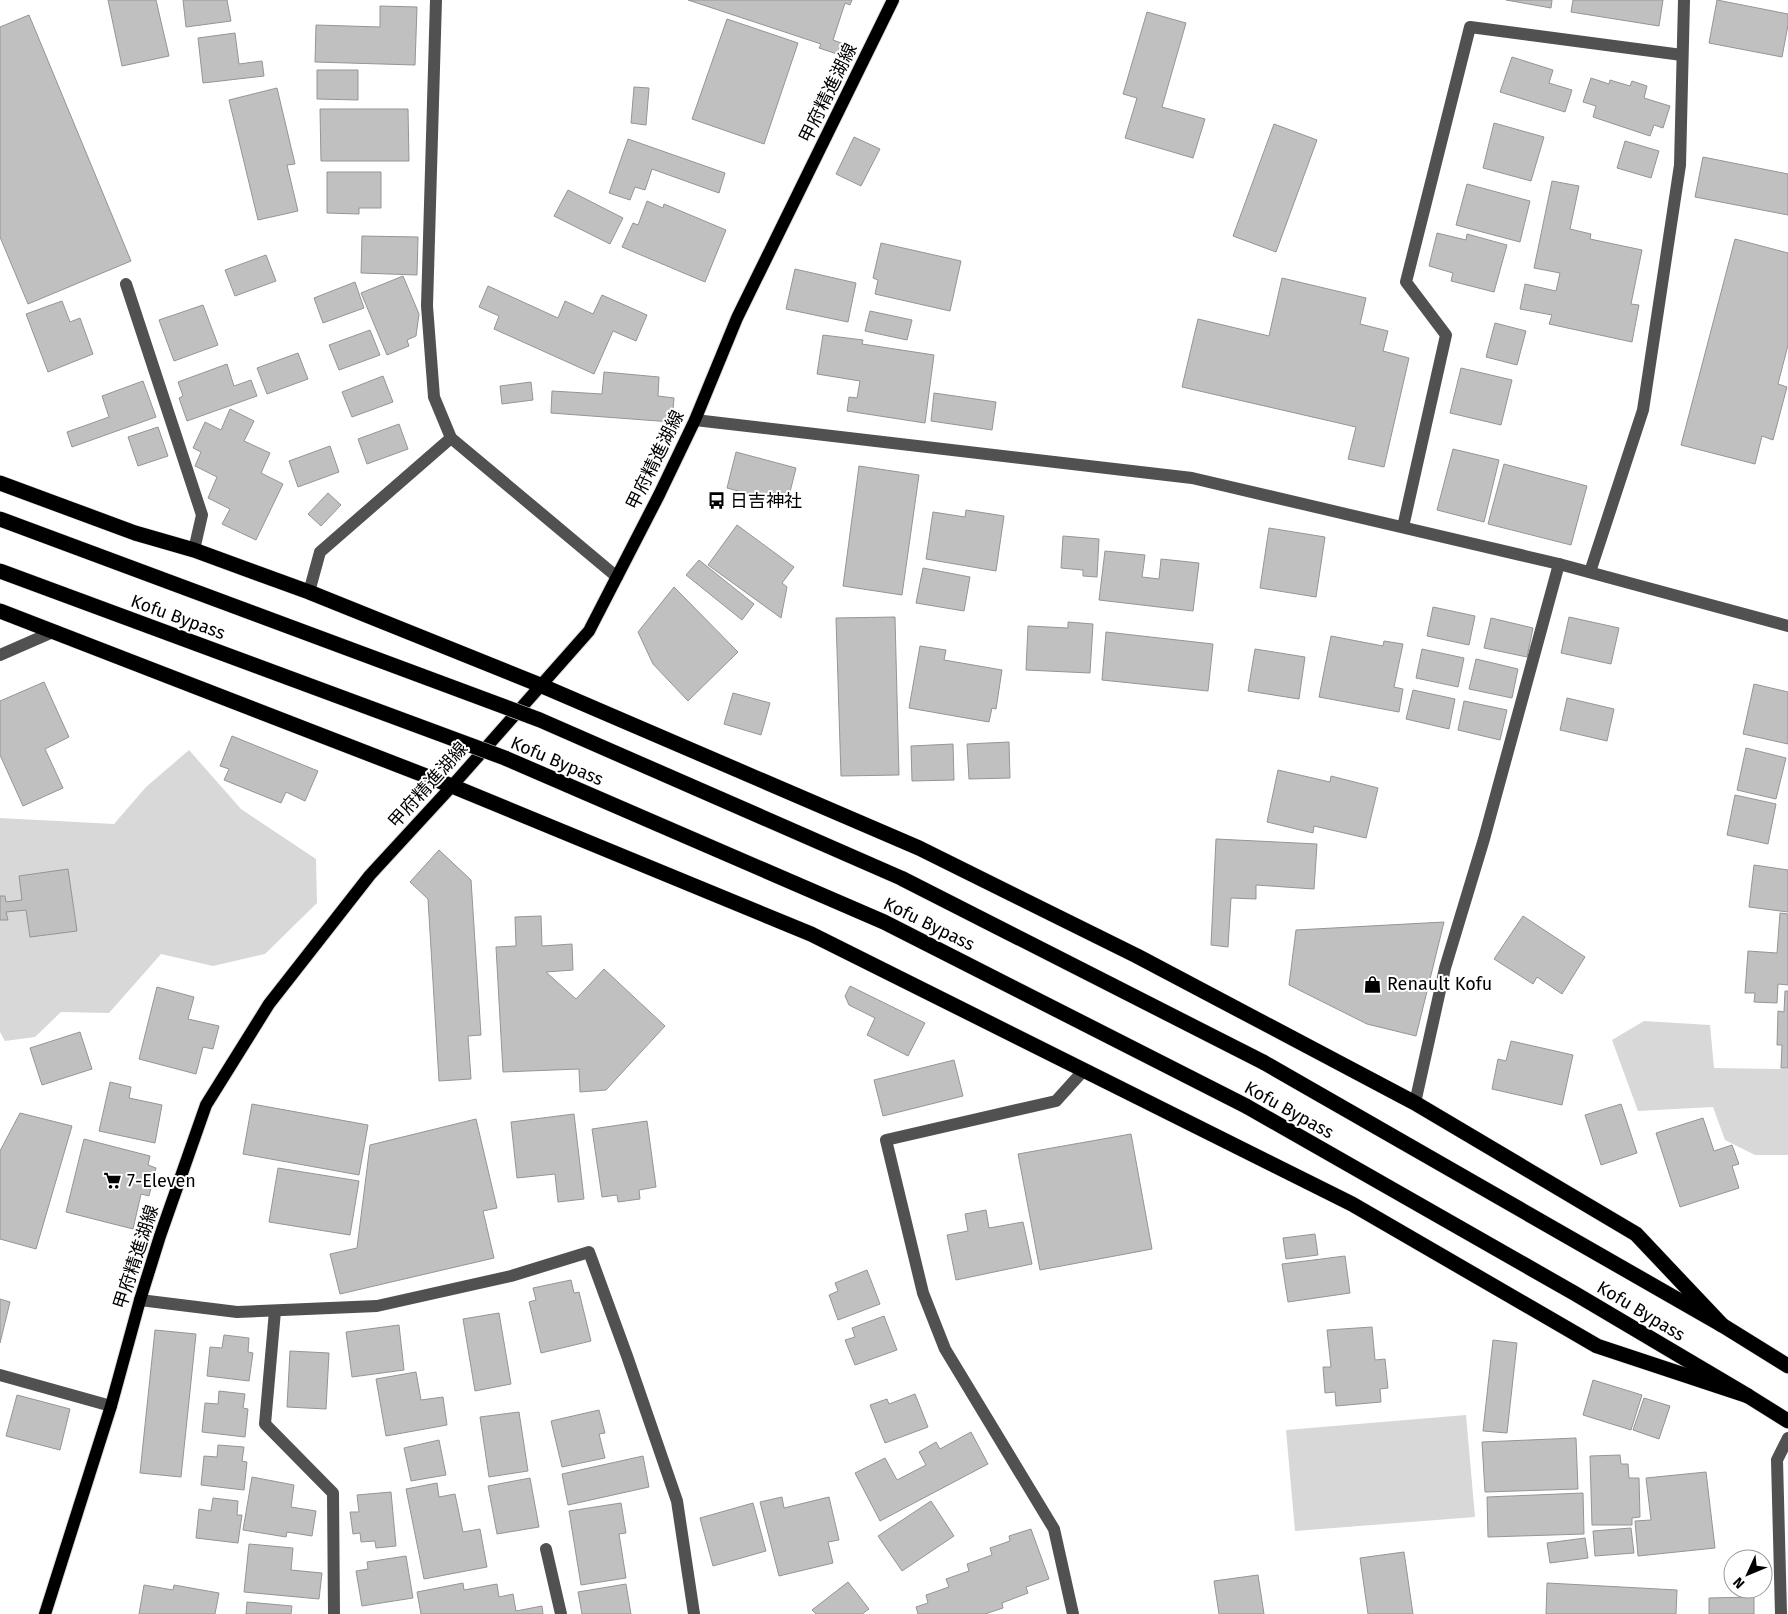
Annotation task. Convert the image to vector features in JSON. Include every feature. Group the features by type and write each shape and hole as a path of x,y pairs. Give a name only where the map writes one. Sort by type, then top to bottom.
{"highway":[{"path":"0,483 135,533 194,550 309,592 540,685 919,848 1137,956 1415,1103 1636,1234 1722,1325"},
{"name":"Kofu Bypass","path":"0,519 540,720 901,878 1263,1062 1722,1325 1788,1366"},
{"name":"Kofu Bypass","path":"0,571 505,758 884,922 1246,1106 1574,1293 1788,1421"},
{"path":"0,611 452,786 811,934 1352,1204 1596,1346 1748,1396"}],"main road":[{"name":"甲府精進湖線","path":"45,1614 111,1406 160,1236 206,1105 275,996 370,875 452,786 589,631 659,495 695,420 737,318 893,0"}],"street":[{"path":"436,0 427,306 434,397 451,438 617,577"},
{"path":"1590,572 1643,410 1680,165 1684,0"},
{"path":"1403,527 1446,335 1406,282 1470,27 1682,56"},
{"path":"126,284 202,515 194,550"},
{"path":"695,420 1192,478 1560,564 1788,626"},
{"path":"309,592 320,552 451,438"},
{"path":"1415,1103 1445,968 1484,839 1560,564"},
{"path":"0,655 55,631"},
{"path":"1073,1614 1054,1529 945,1349 923,1293 886,1140 1056,1101 1084,1070"},
{"path":"140,1300 237,1312 377,1306 511,1276 589,1252 677,1501 694,1614"},
{"path":"275,1311 265,1424 333,1493 334,1614"},
{"path":"0,1375 111,1406"},
{"path":"1781,1614 1777,1460 1788,1438"},
{"path":"546,1549 561,1614"}],"shaded area":[{"path":"189,750 241,809 316,859 317,903 265,954 213,966 161,954 109,1013 61,1012 35,1037 5,1041 0,1032 0,818 114,824 146,787"},
{"path":"1644,1021 1710,1025 1714,1068 1788,1069 1788,1155 1755,1155 1725,1140 1713,1107 1638,1111 1612,1040"},
{"path":"1466,1415 1475,1517 1295,1531 1286,1430"}],"building":[{"path":"108,0 156,0 169,56 122,66"},
{"path":"183,0 227,0 231,21 186,27"},
{"path":"688,0 852,0 850,5 845,3 833,40 844,44 840,55 819,48 821,44"},
{"path":"1506,0 1552,0 1551,8"},
{"path":"1573,0 1663,0 1659,26 1571,12"},
{"path":"1717,0 1788,14 1788,25 1782,57 1709,43"},
{"path":"380,6 417,7 415,65 315,62 316,25 380,27"},
{"path":"1147,12 1186,23 1162,107 1205,119 1193,158 1125,138 1137,98 1123,94"},
{"path":"29,15 131,261 28,304 0,237 0,27"},
{"path":"727,19 798,43 764,144 692,119"},
{"path":"235,33 239,64 262,61 264,76 203,83 198,38"},
{"path":"1512,57 1553,70 1549,83 1572,90 1565,112 1500,92"},
{"path":"317,70 358,70 358,100 317,99"},
{"path":"1591,78 1609,84 1610,80 1630,86 1632,81 1647,86 1644,98 1670,106 1663,128 1654,125 1650,136 1593,117 1596,106 1583,102"},
{"path":"634,87 649,88 646,125 631,123"},
{"path":"277,88 295,164 287,165 298,211 258,220 229,100"},
{"path":"320,109 408,109 409,161 321,161"},
{"path":"1494,123 1544,137 1531,181 1483,168"},
{"path":"1274,124 1317,140 1276,252 1233,236"},
{"path":"854,137 880,149 861,186 836,174"},
{"path":"628,139 725,173 719,193 652,169 645,190 635,187 630,200 609,193"},
{"path":"1625,141 1659,151 1651,178 1617,168"},
{"path":"1703,157 1788,174 1788,215 1695,197"},
{"path":"327,172 381,172 381,208 359,208 359,214 327,213"},
{"path":"1552,181 1579,186 1570,229 1591,234 1590,239 1642,250 1631,304 1639,305 1632,342 1549,324 1552,315 1520,309 1525,284 1556,291 1560,273 1534,268"},
{"path":"1467,184 1530,201 1520,242 1456,225"},
{"path":"568,190 623,218 610,244 554,216"},
{"path":"647,201 663,208 664,204 726,230 705,282 622,247 633,223 638,225"},
{"path":"1437,233 1466,240 1467,234 1507,245 1494,292 1451,281 1453,273 1429,266"},
{"path":"362,236 418,237 417,275 361,273"},
{"path":"1735,239 1788,253 1788,345 1778,384 1787,387 1773,440 1762,436 1755,464 1681,445"},
{"path":"881,243 961,261 950,311 875,294 878,280 873,278"},
{"path":"266,255 276,281 235,296 225,270"},
{"path":"795,269 856,283 848,322 786,309"},
{"path":"403,276 419,314 416,336 407,340 409,346 387,355 361,293"},
{"path":"1282,278 1366,298 1360,324 1388,331 1383,351 1409,358 1384,467 1348,459 1356,427 1182,387 1198,319 1269,336"},
{"path":"355,282 364,308 323,323 314,298"},
{"path":"488,286 558,318 565,301 593,314 602,295 647,315 636,341 613,331 594,374 494,329 499,316 479,307"},
{"path":"62,301 70,322 80,318 93,354 48,372 26,314"},
{"path":"203,305 218,345 174,361 159,320"},
{"path":"870,311 912,320 907,340 865,331"},
{"path":"1495,323 1526,331 1517,365 1486,357"},
{"path":"370,330 380,355 339,370 329,345"},
{"path":"823,335 863,340 862,344 934,355 925,423 847,411 849,397 857,398 860,381 817,374"},
{"path":"298,353 308,379 267,394 257,368"},
{"path":"227,364 234,386 251,380 257,396 187,421 179,398 183,396 178,382"},
{"path":"1461,368 1512,380 1501,425 1450,413"},
{"path":"604,372 659,377 658,396 674,398 672,422 551,413 552,391 602,394"},
{"path":"383,376 393,402 352,417 342,392"},
{"path":"143,381 156,417 72,447 67,432 109,417 102,396"},
{"path":"531,382 533,400 502,404 500,386"},
{"path":"934,393 996,402 992,430 931,421"},
{"path":"230,409 254,421 244,441 270,453 261,473 283,484 256,540 222,524 230,509 208,498 217,477 195,466 201,452 193,448 205,422 221,430"},
{"path":"399,424 408,449 367,464 358,439"},
{"path":"158,427 168,456 138,466 128,437"},
{"path":"330,446 339,472 298,487 289,461"},
{"path":"1453,449 1499,460 1484,522 1437,510"},
{"path":"736,452 796,468 787,504 727,488"},
{"path":"1504,464 1587,486 1571,545 1488,524"},
{"path":"859,466 919,475 902,595 843,586"},
{"path":"328,493 341,505 321,526 308,514"},
{"path":"966,510 1004,516 996,571 926,559 933,512 965,517"},
{"path":"737,525 794,567 782,583 787,587 781,618 708,565"},
{"path":"1269,528 1325,537 1316,597 1260,588"},
{"path":"1063,536 1099,539 1097,577 1083,576 1083,570 1061,568"},
{"path":"1105,551 1145,555 1142,577 1159,579 1161,559 1199,563 1193,611 1099,600"},
{"path":"699,560 754,604 742,620 686,575"},
{"path":"923,568 970,577 964,611 916,603"},
{"path":"674,587 738,652 688,701 653,664 638,632"},
{"path":"1433,607 1475,616 1469,645 1427,636"},
{"path":"895,617 899,775 841,776 836,618"},
{"path":"1569,617 1619,628 1611,664 1561,653"},
{"path":"1491,618 1533,628 1527,657 1484,648"},
{"path":"1068,622 1093,624 1090,673 1026,670 1028,626 1068,628"},
{"path":"1106,632 1213,644 1208,691 1102,680"},
{"path":"1331,636 1383,646 1384,641 1403,644 1394,687 1403,689 1399,712 1319,697"},
{"path":"920,646 946,650 944,660 1002,670 996,709 992,708 989,722 909,708"},
{"path":"1255,649 1305,657 1299,699 1248,691"},
{"path":"1422,649 1464,658 1458,687 1416,678"},
{"path":"1476,659 1518,669 1512,698 1469,689"},
{"path":"44,682 69,737 45,749 63,788 23,806 0,755 0,701"},
{"path":"1754,684 1788,692 1788,744 1743,734"},
{"path":"1413,690 1455,699 1449,729 1406,719"},
{"path":"733,693 770,703 761,735 724,724"},
{"path":"1567,698 1614,709 1607,741 1560,730"},
{"path":"1464,701 1507,710 1500,740 1458,730"},
{"path":"232,736 318,771 305,801 286,792 281,803 224,780 229,769 220,766"},
{"path":"1009,742 1010,778 969,779 967,744"},
{"path":"953,744 954,780 912,781 911,746"},
{"path":"1746,748 1786,758 1776,799 1737,790"},
{"path":"1278,770 1330,782 1331,776 1378,788 1366,838 1314,826 1313,833 1267,822"},
{"path":"1735,795 1776,804 1768,844 1727,835"},
{"path":"1216,839 1317,844 1314,889 1256,885 1256,899 1231,898 1228,947 1211,945"},
{"path":"439,850 471,880 481,1035 468,1036 471,1079 439,1081 428,899 410,882"},
{"path":"1754,865 1788,870 1788,912 1749,907"},
{"path":"68,869 77,931 30,937 26,910 6,912 8,920 0,920 0,896 5,896 6,902 22,900 19,876"},
{"path":"1780,913 1788,914 1788,985 1778,984 1777,1003 1754,1002 1755,993 1745,993 1748,951 1777,953"},
{"path":"541,916 542,946 572,944 573,970 546,972 576,999 604,969 665,1026 606,1090 580,1092 579,1069 503,1072 496,947 516,946 515,917"},
{"path":"1523,916 1585,957 1562,994 1537,977 1533,984 1494,959"},
{"path":"1444,922 1416,1036 1367,1024 1289,985 1296,930"},
{"path":"850,986 925,1023 908,1056 867,1035 875,1018 849,1005 845,996"},
{"path":"157,987 194,997 188,1019 219,1026 213,1049 203,1047 196,1074 139,1059"},
{"path":"1785,991 1788,991 1788,1068 1781,1068 1782,1045 1777,1045 1778,1011 1784,1012"},
{"path":"80,1032 92,1069 42,1085 30,1048"},
{"path":"1511,1041 1573,1055 1562,1105 1492,1089 1498,1059 1506,1061"},
{"path":"954,1060 963,1096 883,1116 874,1080"},
{"path":"110,1082 131,1087 129,1098 162,1105 155,1143 99,1131"},
{"path":"252,1104 368,1125 359,1175 243,1154"},
{"path":"1621,1104 1637,1153 1601,1165 1585,1115"},
{"path":"20,1113 72,1126 36,1249 0,1239 0,1151"},
{"path":"574,1114 584,1199 558,1202 555,1174 517,1178 511,1122"},
{"path":"1703,1118 1714,1151 1732,1145 1739,1164 1732,1166 1739,1188 1680,1207 1656,1133"},
{"path":"476,1119 497,1208 483,1211 494,1258 340,1294 330,1254 357,1248 370,1145"},
{"path":"647,1121 656,1187 639,1190 640,1199 618,1202 617,1195 602,1197 592,1129"},
{"path":"1131,1134 1152,1249 1040,1270 1018,1154"},
{"name":"7-Eleven","path":"84,1139 150,1156 148,1165 156,1168 149,1196 141,1194 133,1229 66,1212"},
{"path":"278,1168 359,1181 350,1235 269,1222"},
{"path":"986,1210 989,1228 1023,1222 1032,1264 956,1280 947,1235 968,1231 965,1214"},
{"path":"1315,1234 1318,1255 1286,1259 1283,1238"},
{"path":"1345,1256 1350,1293 1288,1302 1282,1264"},
{"path":"867,1270 880,1304 838,1320 829,1295 838,1291 835,1283"},
{"path":"571,1280 574,1293 579,1292 591,1341 541,1353 529,1302 536,1300 533,1288"},
{"path":"0,1299 10,1302 0,1343"},
{"path":"499,1313 511,1384 475,1391 463,1319"},
{"path":"884,1316 897,1350 855,1365 845,1340 855,1337 852,1328"},
{"path":"399,1325 404,1370 352,1377 346,1332"},
{"path":"1372,1327 1375,1360 1385,1359 1388,1388 1380,1389 1381,1402 1336,1406 1335,1392 1325,1393 1323,1367 1331,1367 1327,1330"},
{"path":"155,1330 196,1334 181,1477 140,1473"},
{"path":"224,1335 249,1338 248,1352 253,1353 249,1381 207,1376 210,1347 222,1348"},
{"path":"1493,1340 1517,1343 1507,1433 1483,1431"},
{"path":"290,1351 329,1353 326,1409 287,1407"},
{"path":"416,1372 421,1400 443,1397 447,1425 386,1436 376,1379"},
{"path":"1593,1380 1642,1395 1631,1430 1583,1415"},
{"path":"219,1391 245,1394 243,1408 248,1409 245,1437 202,1432 205,1403 218,1404"},
{"path":"915,1394 928,1427 885,1443 870,1405 887,1399 889,1404"},
{"path":"17,1395 70,1409 60,1450 6,1436"},
{"path":"1644,1398 1670,1406 1659,1439 1633,1430"},
{"path":"599,1410 605,1433 599,1434 605,1458 562,1467 551,1421"},
{"path":"519,1412 528,1471 489,1477 480,1417"},
{"path":"971,1432 988,1464 880,1521 855,1473 885,1458 897,1480 926,1465 919,1452 936,1442 940,1449"},
{"path":"1576,1438 1578,1489 1485,1492 1482,1442"},
{"path":"439,1440 446,1475 411,1481 404,1448"},
{"path":"218,1445 244,1447 242,1461 247,1462 244,1490 201,1485 204,1456 217,1457"},
{"path":"1620,1455 1621,1464 1628,1464 1629,1478 1639,1478 1640,1517 1632,1518 1632,1525 1592,1525 1590,1456"},
{"path":"643,1456 649,1487 568,1505 562,1474"},
{"path":"1706,1472 1715,1548 1638,1556 1635,1521 1651,1520 1646,1478"},
{"path":"252,1477 294,1485 291,1507 316,1511 312,1536 287,1532 286,1537 243,1530"},
{"path":"530,1478 539,1527 497,1534 488,1486"},
{"path":"437,1483 439,1497 455,1494 463,1532 480,1529 487,1567 424,1579 406,1489"},
{"path":"391,1492 396,1546 376,1548 375,1541 361,1542 360,1533 353,1534 350,1512 359,1512 357,1495"},
{"path":"1583,1493 1584,1534 1488,1537 1487,1497"},
{"path":"782,1497 784,1508 829,1497 839,1540 828,1542 833,1563 779,1576 760,1502"},
{"path":"213,1498 238,1501 237,1515 242,1515 238,1543 196,1538 199,1509 211,1511"},
{"path":"931,1501 954,1536 902,1571 878,1536"},
{"path":"621,1503 626,1533 619,1534 626,1578 581,1585 569,1511"},
{"path":"753,1503 766,1551 713,1566 700,1518"},
{"path":"1631,1528 1634,1553 1595,1556 1593,1531"},
{"path":"1031,1529 1049,1579 1026,1587 1028,1593 1002,1603 1003,1608 985,1614 918,1614 916,1607 928,1603 926,1595 949,1587 946,1579 969,1571 967,1564 992,1555 990,1548 1010,1541 1009,1536"},
{"path":"1585,1538 1588,1558 1550,1563 1547,1543"},
{"path":"249,1544 293,1548 291,1570 322,1573 319,1599 244,1592"},
{"path":"1404,1552 1413,1614 1368,1614 1360,1558"},
{"path":"406,1556 413,1598 362,1606 356,1571 368,1569 367,1562"},
{"path":"1258,1575 1264,1614 1219,1614 1214,1581"},
{"path":"848,1582 869,1609 862,1614 816,1614 812,1610"},
{"path":"463,1583 464,1590 497,1584 499,1597 513,1594 516,1611 542,1606 543,1614 421,1614 417,1592"},
{"path":"1547,1583 1677,1590 1676,1614 1546,1614"},
{"path":"626,1584 631,1614 582,1614 578,1592"},
{"path":"144,1585 173,1590 174,1585 219,1593 215,1614 139,1614"},
{"path":"1709,1598 1754,1599 1754,1614 1709,1614"},
{"path":"247,1602 292,1606 291,1614 246,1614"}],"place":[{"name":"日吉神社","path":"716,501"},
{"name":"Renault Kofu","path":"1373,984"},
{"name":"7-Eleven","path":"113,1181"}]}
